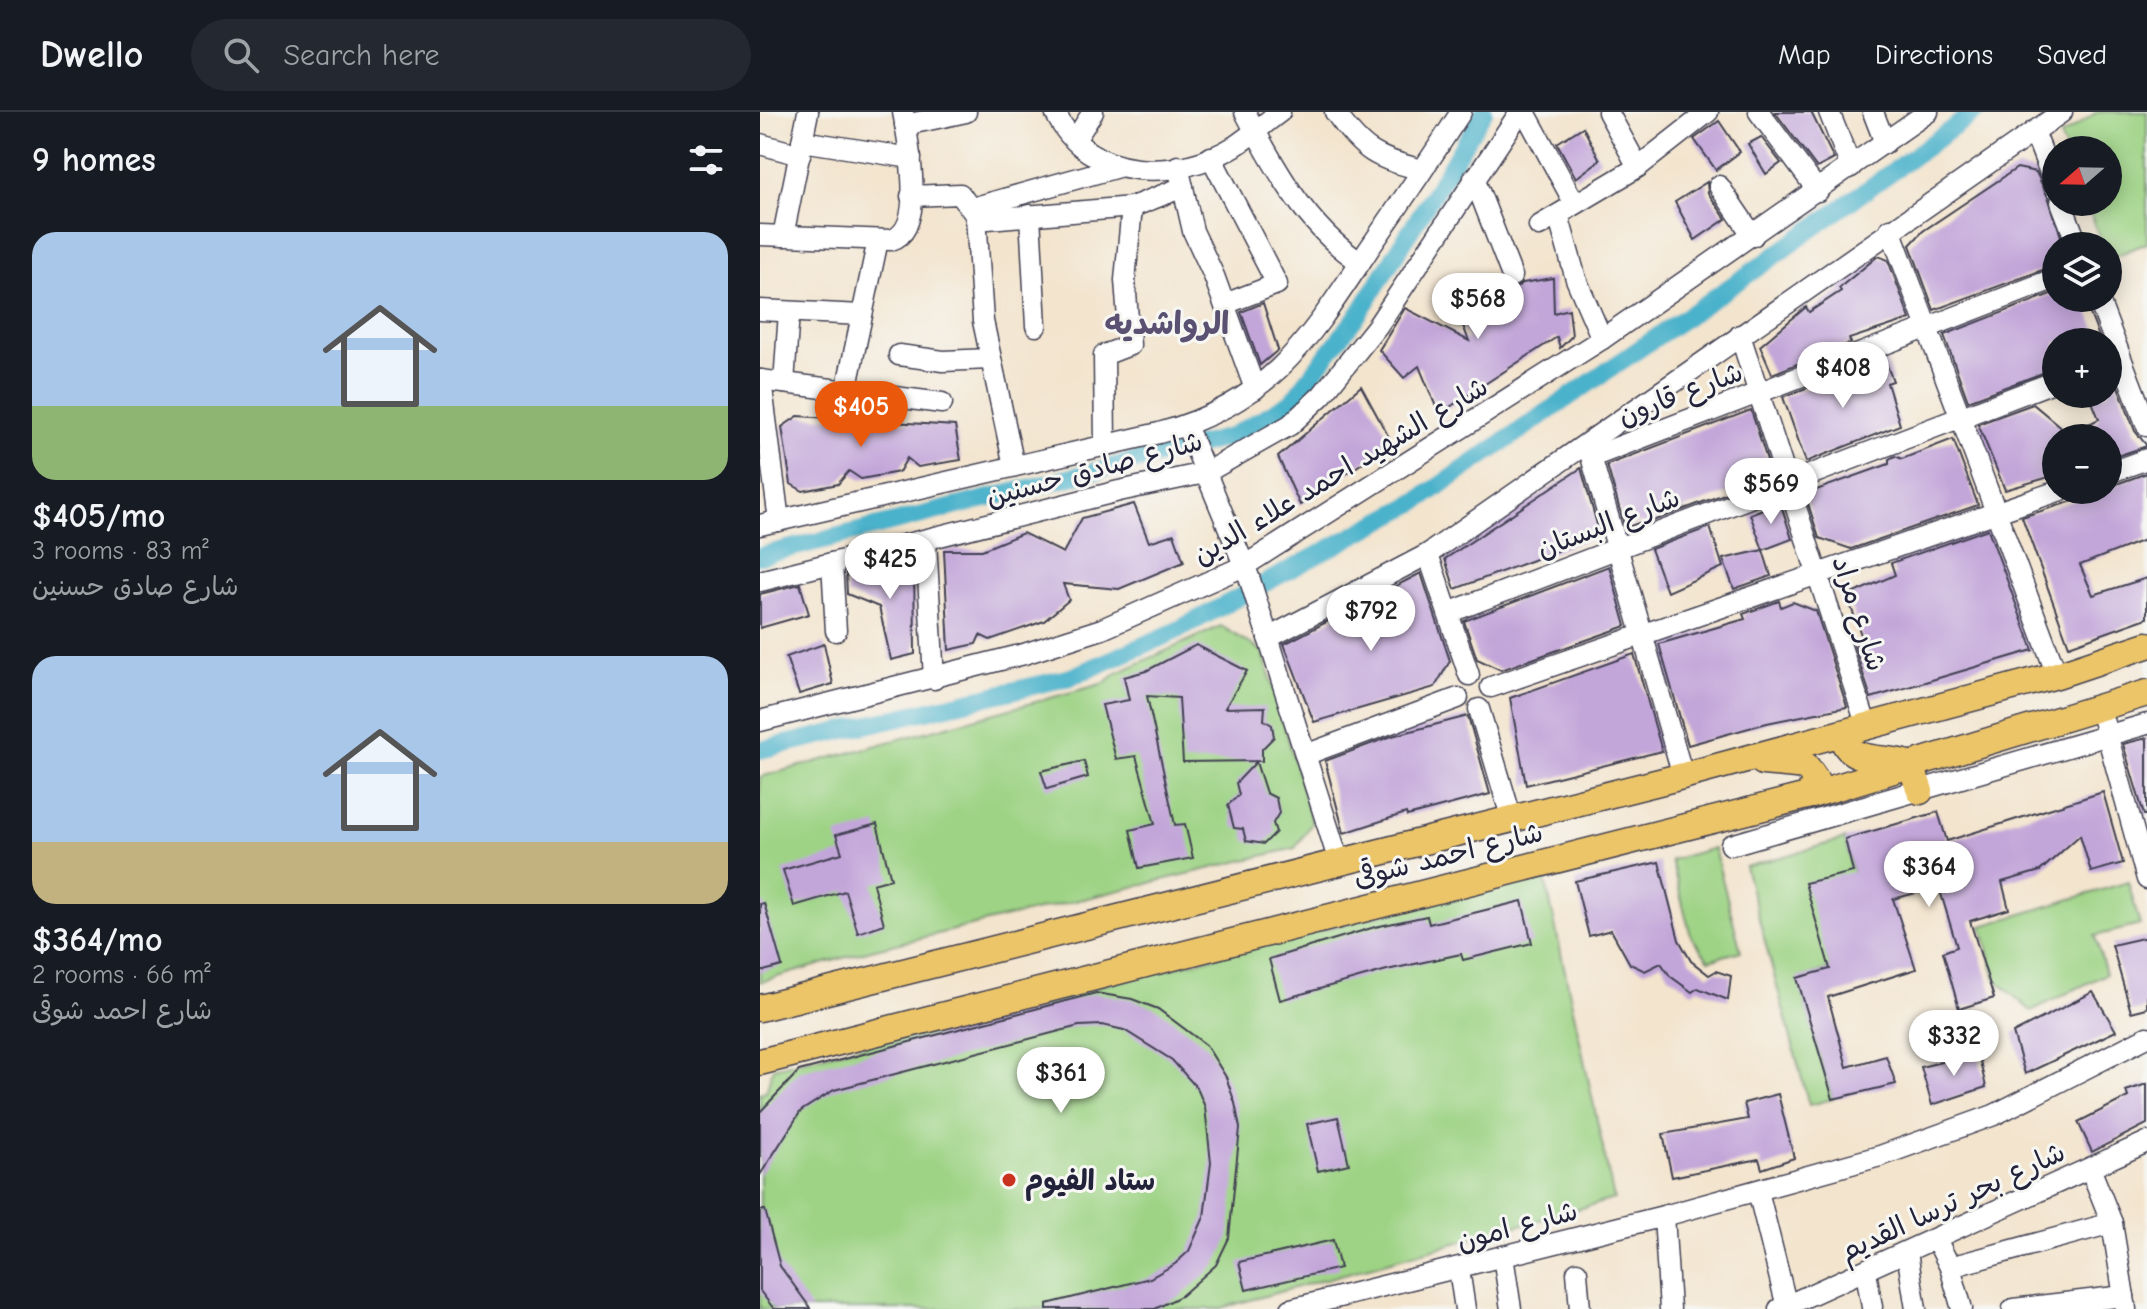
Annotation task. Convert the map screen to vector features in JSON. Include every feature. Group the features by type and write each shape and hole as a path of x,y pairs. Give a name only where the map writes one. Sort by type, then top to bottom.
{"main road":[{"name":"شارع احمد شوقى","path":"760,1008 1683,776 2057,675 2147,645"},
{"name":"شارع احمد شوقى","path":"760,1062 809,1047 1811,795 2147,693"},
{"path":"1842,734 1845,746 1854,755 1888,758 1911,765 1920,791"},
{"path":"1743,760 1806,766 1815,779 1811,795"},
{"path":"760,1043 809,1047"}],"street":[{"path":"783,236 808,112"},
{"path":"760,235 897,239 905,232 911,196 911,158 904,119 966,112"},
{"path":"1055,112 1075,140 1090,154 1118,167 1150,170 1211,157 1280,112"},
{"path":"1075,140 1093,112"},
{"path":"1245,112 1318,229 1334,246 1360,262"},
{"path":"1335,112 1370,153 1422,170"},
{"name":"شارع صادق حسنين","path":"770,523 1105,445 1188,430 1220,411 1255,389 1298,352 1461,112"},
{"path":"1522,112 1566,210 1576,279 1602,339"},
{"name":"شارع صادق حسنين","path":"760,581 1119,491 1202,466 1290,425 1322,395 1378,325 1474,178 1522,112"},
{"path":"1608,112 1638,167"},
{"path":"1539,226 1638,167 1708,112"},
{"path":"1759,112 1818,191"},
{"path":"1829,112 1851,167"},
{"path":"1873,112 1885,143"},
{"name":"شارع الشهيد احمد علاء الدين","path":"760,721 934,679 1102,629 1246,572 1602,339 1928,112"},
{"path":"1266,633 1428,554 1590,450 1740,335 2062,112"},
{"path":"2034,131 2042,152"},
{"path":"760,144 911,158"},
{"path":"1211,157 1277,284 1225,304"},
{"path":"1178,166 1193,231 1225,304 1255,389"},
{"path":"974,214 1118,167"},
{"path":"1474,178 1512,276"},
{"path":"1719,186 1753,236"},
{"path":"974,214 1030,215 1132,207 1183,187"},
{"path":"911,196 960,194 974,214 979,289 990,359 1014,466"},
{"path":"1105,445 1104,355 1130,345 1125,280 1132,207"},
{"path":"1030,215 1036,326"},
{"path":"1890,229 2057,675"},
{"path":"846,391 878,240"},
{"name":"شارع قارون","path":"1590,450 1760,393 2042,283"},
{"path":"760,310 862,315"},
{"path":"784,383 789,312"},
{"name":"شارع مراد","path":"1740,335 1867,727"},
{"path":"899,355 943,361 990,359"},
{"path":"2122,374 2147,426"},
{"path":"770,523 760,380 942,403"},
{"name":"شارع البستان","path":"1448,613 2042,386"},
{"path":"1188,430 1246,572 1339,862"},
{"path":"1590,450 1683,776"},
{"path":"2122,468 2147,459"},
{"path":"1491,687 2042,497"},
{"path":"926,541 934,679"},
{"path":"1428,554 1469,675"},
{"path":"832,563 836,631"},
{"path":"1469,675 1485,678 1491,687 1491,698 1479,709 1469,709 1458,698 1459,682 1469,675"},
{"path":"1305,755 1458,698"},
{"path":"1479,709 1512,820"},
{"path":"2100,709 2147,879"},
{"path":"1731,845 2147,724"},
{"name":"شارع امون","path":"1291,1309 1664,1216 1938,1137 2049,1089 2147,1037"},
{"name":"شارع بحر ترسا القديم","path":"1783,1308 1808,1304 1907,1252 2147,1142"},
{"path":"2013,1309 2125,1303 2112,1223 2090,1168"},
{"path":"1758,1191 1783,1308"},
{"path":"1664,1216 1670,1309"},
{"path":"1950,1267 2112,1223"},
{"path":"1936,1239 1950,1267 1962,1309"},
{"path":"1907,1252 1916,1309"},
{"path":"1503,1256 1511,1309"},
{"path":"1459,1269 1465,1309"},
{"path":"1577,1272 1580,1309"},
{"path":"1866,1272 1872,1307"}],"green space":[{"path":"2097,112 2147,112 2147,243 2122,253 2122,232 2098,232 2091,216 2122,216 2122,136 2061,136"},
{"path":"1221,626 1263,652 1312,823 1295,848 871,950 760,982 760,777 1105,683 1117,673"},
{"path":"1845,839 1853,872 1830,969 1798,979 1833,1099 1809,1105 1745,867"},
{"path":"1714,848 1741,951 1709,960 1691,936 1671,860"},
{"path":"1544,874 1614,1199 1218,1309 760,1309 760,1093 766,1091 773,1068"},
{"path":"2128,882 2140,925 2095,936 2106,974 2031,1011 1996,980 1982,926"}],"building":[{"path":"1775,112 1811,112 1834,159 1817,168"},
{"path":"1719,121 1740,152 1716,170 1694,139"},
{"path":"1583,127 1600,160 1576,178 1557,143"},
{"path":"1761,137 1781,163 1766,174 1748,144"},
{"path":"2017,168 2036,172 2042,184 2042,216 2054,216 2060,232 2042,232 2042,270 1934,310 1910,245 1923,231"},
{"path":"1707,182 1708,193 1726,219 1695,240 1675,202"},
{"path":"1878,256 1888,260 1910,319 1849,339 1851,343 1772,374 1760,346 1806,307 1809,312 1841,291 1839,288"},
{"path":"1553,278 1554,313 1569,309 1572,336 1560,348 1557,337 1439,414 1419,366 1404,378 1379,350 1405,308 1469,341 1460,318 1503,286 1516,288 1523,283"},
{"path":"2042,297 2042,312 2089,312 2095,328 2042,328 2042,373 1968,401 1944,335"},
{"path":"1263,303 1278,350 1260,365 1241,312"},
{"path":"1884,358 1893,381 1887,383 1900,425 1806,462 1783,397"},
{"path":"1361,386 1392,443 1300,505 1278,457"},
{"path":"2122,397 2135,431 2147,446 2122,454 2122,424 2089,424 2099,419 2095,408 2122,408"},
{"path":"2033,404 2057,424 2042,424 2042,479 2005,490 1978,424"},
{"path":"1751,410 1772,476 1642,525 1641,522 1625,528 1607,465"},
{"path":"798,416 955,426 961,460 918,467 907,458 899,472 861,479 849,471 838,484 803,491 791,484 782,427"},
{"path":"1953,439 1978,505 1851,549 1819,538 1805,494 1889,464 1889,459 1895,456 1902,459"},
{"path":"1581,468 1600,535 1455,589 1445,559"},
{"path":"2147,473 2147,539 2080,565 2093,595 2147,578 2147,618 2069,646 2022,517 2063,504 2122,504 2122,482"},
{"path":"1780,502 1792,539 1763,550 1750,514"},
{"path":"1134,504 1149,542 1174,534 1184,562 1119,589 1063,584 1069,600 1044,621 990,640 980,635 976,644 949,650 944,550 982,550 1023,533 1063,553 1082,518"},
{"path":"1710,527 1723,567 1667,592 1651,549"},
{"path":"1988,529 2033,650 1871,698 1854,646 1864,643 1847,596 1895,575 1891,563"},
{"path":"1763,550 1771,576 1734,589 1723,559"},
{"path":"914,557 915,654 891,660 879,607 847,594 846,573"},
{"path":"1609,566 1626,626 1501,670 1477,659 1464,621"},
{"path":"1421,573 1450,661 1435,687 1314,722 1284,644"},
{"path":"800,584 809,614 760,628 760,594"},
{"path":"1779,601 1781,607 1793,602 1816,611 1847,707 1767,723 1688,745 1659,644 1745,619 1743,614"},
{"path":"824,644 833,684 799,694 786,657"},
{"path":"1196,645 1247,671 1225,708 1265,707 1264,720 1272,725 1274,737 1262,749 1262,761 1183,762 1179,698 1147,696 1175,825 1185,824 1193,858 1139,868 1130,830 1155,824 1136,756 1116,759 1102,705 1129,700 1124,677 1146,671"},
{"path":"1634,654 1662,751 1526,785 1510,698"},
{"path":"1468,716 1490,794 1407,816 1406,813 1344,833 1325,761 1392,736"},
{"path":"2147,738 2147,815 2144,815 2123,744"},
{"path":"1084,761 1088,777 1047,789 1041,771"},
{"path":"1256,762 1266,793 1276,798 1279,813 1273,823 1276,832 1264,844 1246,841 1243,829 1234,828 1228,805 1239,795 1236,783"},
{"path":"2103,792 2123,863 2091,872 2080,835 2040,871 2002,882 2009,909 1970,921 1994,998 1959,1009 1943,952 1957,947 1939,887 1893,899 1916,969 1828,997 1847,1067 1886,1056 1896,1084 1833,1099 1797,978 1830,969 1805,883 1853,872 1845,839 1938,812 1947,841"},
{"path":"877,824 891,879 873,884 884,924 858,933 845,891 794,906 783,870 842,853 836,835"},
{"path":"1659,862 1679,940 1691,961 1709,975 1716,971 1731,976 1728,1000 1698,988 1692,992 1670,976 1661,963 1645,971 1630,964 1611,930 1589,936 1575,881"},
{"path":"1522,901 1532,943 1463,960 1461,954 1387,970 1280,1000 1269,959 1375,927 1427,916 1429,924"},
{"path":"764,903 782,966 760,972 760,904"},
{"path":"2147,937 2147,1008 2131,1012 2112,945"},
{"path":"2093,992 2116,1031 2025,1074 2013,1033"},
{"path":"1096,993 1132,999 1158,1009 1206,1045 1226,1077 1235,1103 1240,1128 1229,1238 1216,1265 1181,1296 1155,1309 1047,1309 1047,1304 1150,1278 1175,1264 1189,1251 1204,1217 1211,1163 1205,1107 1197,1088 1172,1060 1124,1030 1102,1025 1079,1026 834,1090 801,1111 760,1175 760,1112 799,1071"},
{"path":"1978,1053 1986,1087 1932,1105 1921,1067"},
{"path":"2147,1084 2147,1124 2092,1152 2078,1122 2128,1097 2126,1091"},
{"path":"1778,1094 1794,1158 1762,1169 1759,1159 1672,1177 1663,1134 1748,1119 1744,1103"},
{"path":"1338,1117 1349,1164 1318,1171 1307,1124"},
{"path":"760,1210 765,1210 780,1266 811,1309 774,1309 760,1291"},
{"path":"1333,1240 1340,1268 1246,1290 1239,1262"}],"waterway":[{"path":"760,556 1230,437 1291,402 1360,312 1484,112"},
{"path":"760,750 1071,677 1174,632 1416,502 1766,262 1975,112"}],"place":[{"name":"ستاد الفيوم","path":"1009,1180"}],"district":[{"name":"الرواشديه","path":"1167,323"}]}
